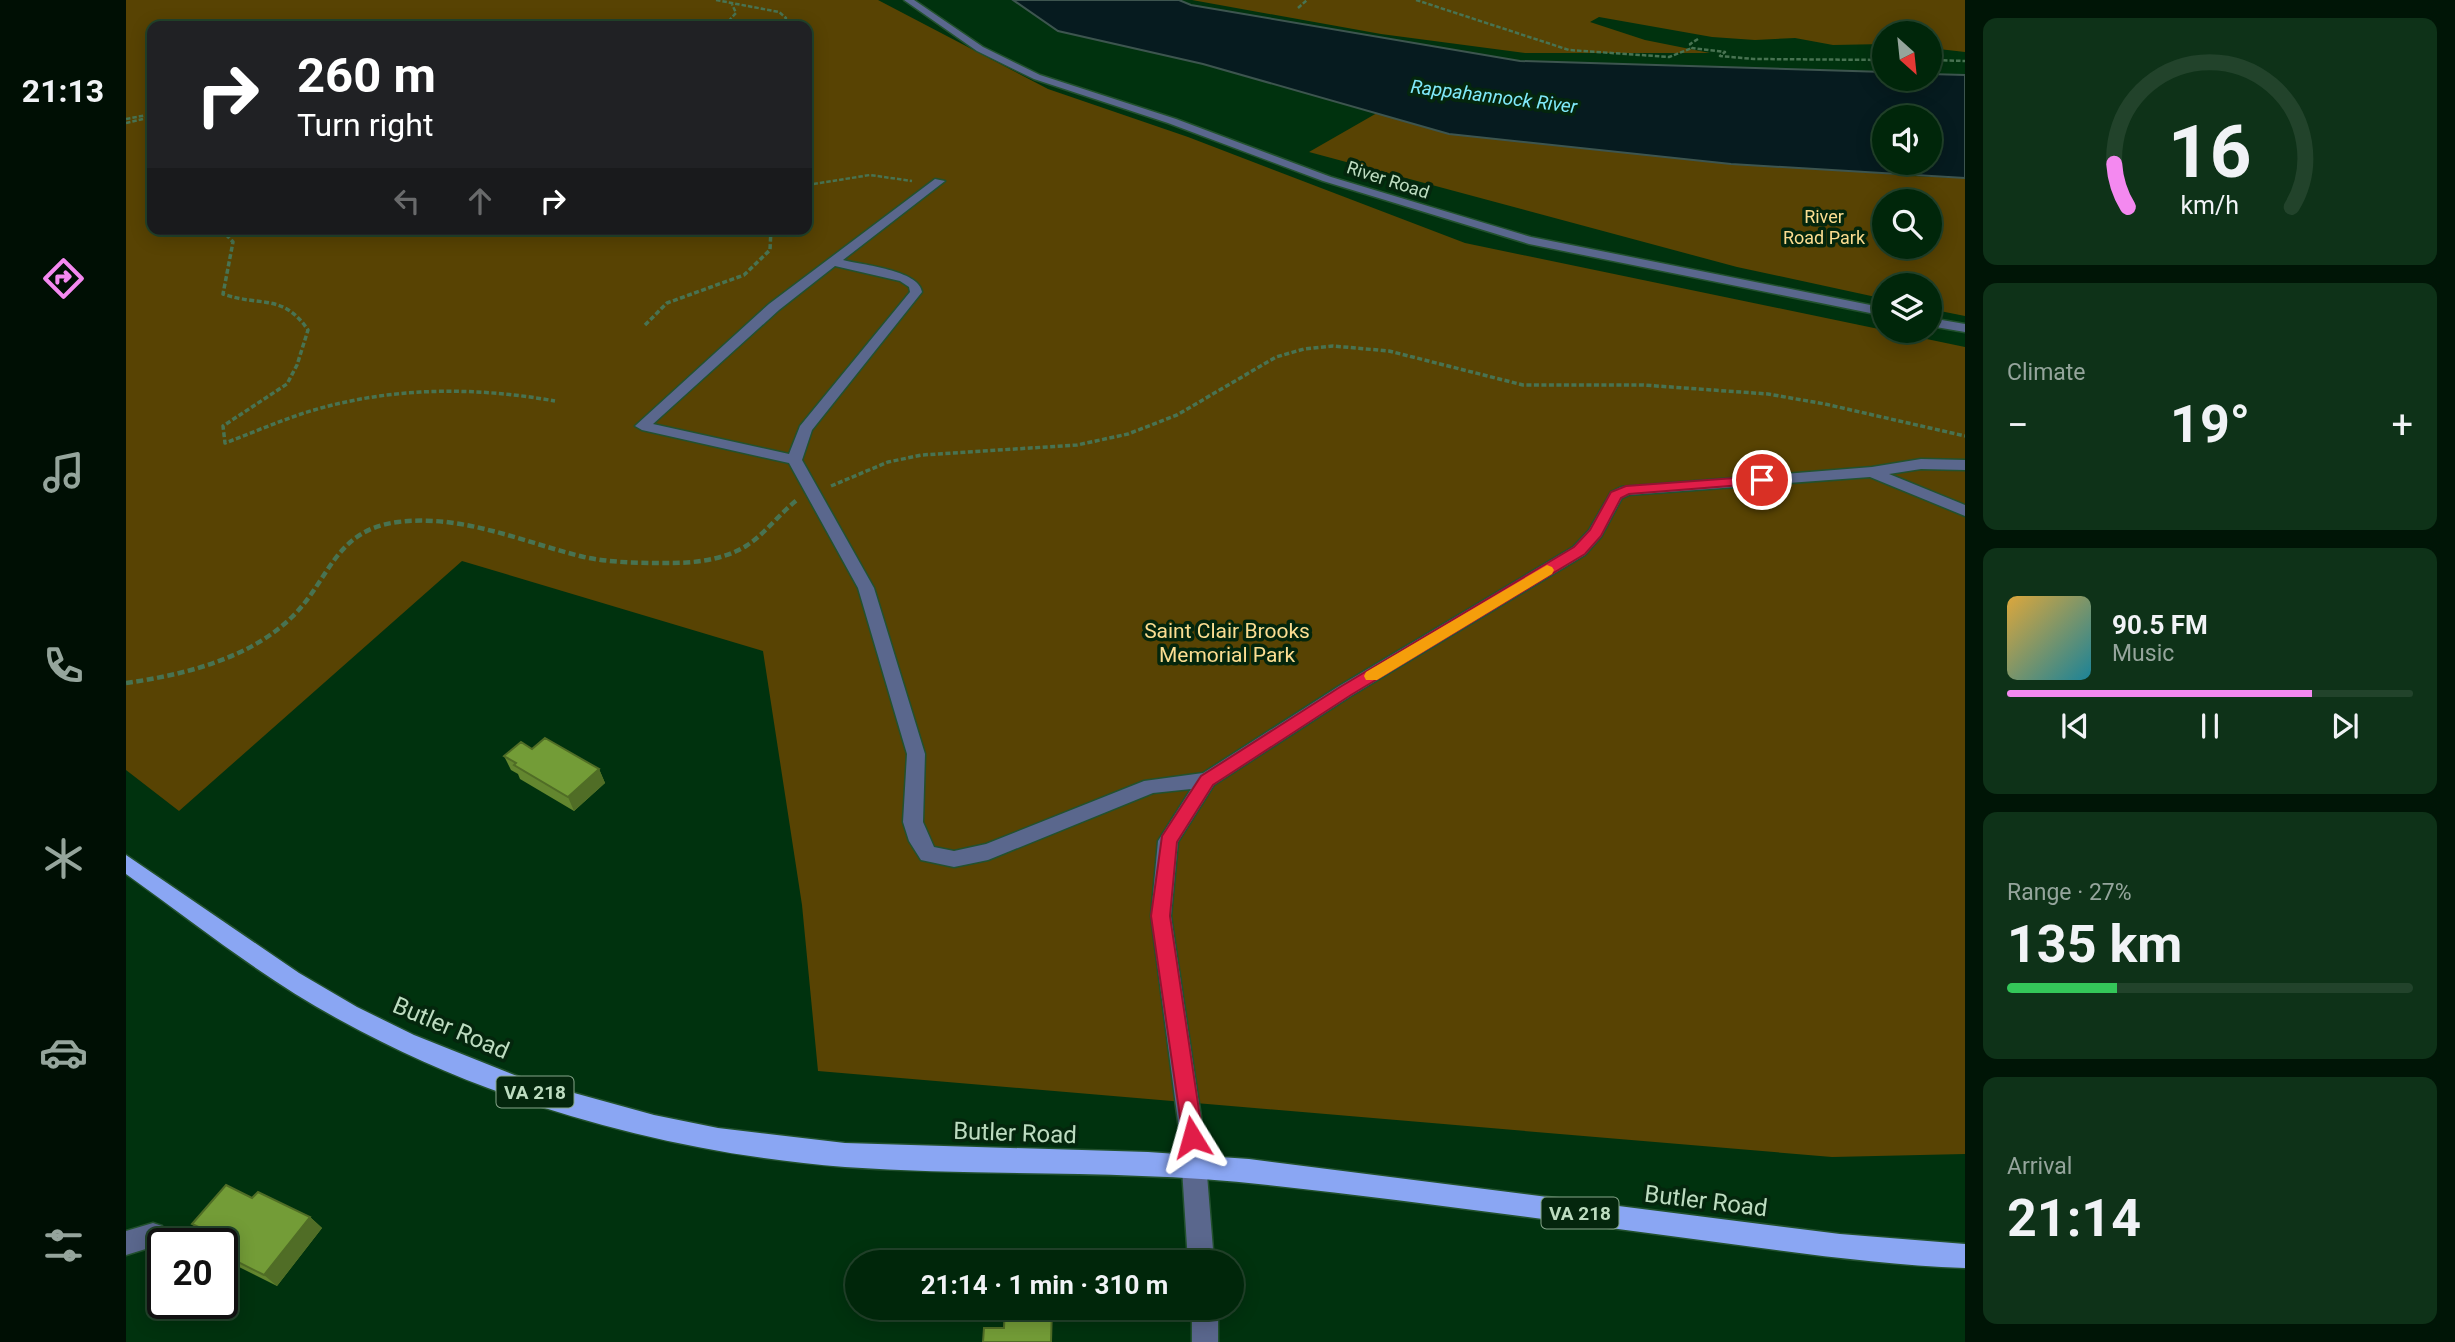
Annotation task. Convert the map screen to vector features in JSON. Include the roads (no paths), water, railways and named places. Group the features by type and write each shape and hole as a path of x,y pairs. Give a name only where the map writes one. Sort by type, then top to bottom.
{"main road":[{"name":"Butler Road","path":"126,863 302,986 351,1015 468,1068 526,1090 610,1115 720,1139 842,1155 1248,1170 1840,1246 1965,1256"}],"street":[{"name":"River Road","path":"908,0 980,49 1037,77 1172,121 1327,179 1423,210 1495,232 1564,248 1872,310"},
{"path":"795,460 642,425 774,307 936,183"},
{"path":"832,262 904,278 915,286 916,292 804,429 795,460 866,588 916,754 913,822 919,841 928,854 954,859 988,852 1151,786 1207,780"},
{"path":"1942,323 1965,328"},
{"path":"1200,1250 1195,1167 1161,916 1168,841 1207,780 1345,691 1579,551 1595,533 1616,495 1626,490 1872,472 1921,464 1965,465"},
{"path":"1872,472 1965,511"},
{"path":"126,1243 147,1236"},
{"path":"1205,1320 1205,1342"}],"water":[{"name":"Rappahannock River","path":"1013,0 1179,0 1191,5 1520,61 1872,72 1872,91 1942,91 1942,74 1965,75 1965,178 1915,175 1942,175 1942,105 1872,105 1872,172 1731,164 1449,134 1203,64 1058,31"}],"park label":[{"name":"River Road Park","path":"1824,227"},
{"name":"Saint Clair Brooks Memorial Park","path":"1227,643"}]}
